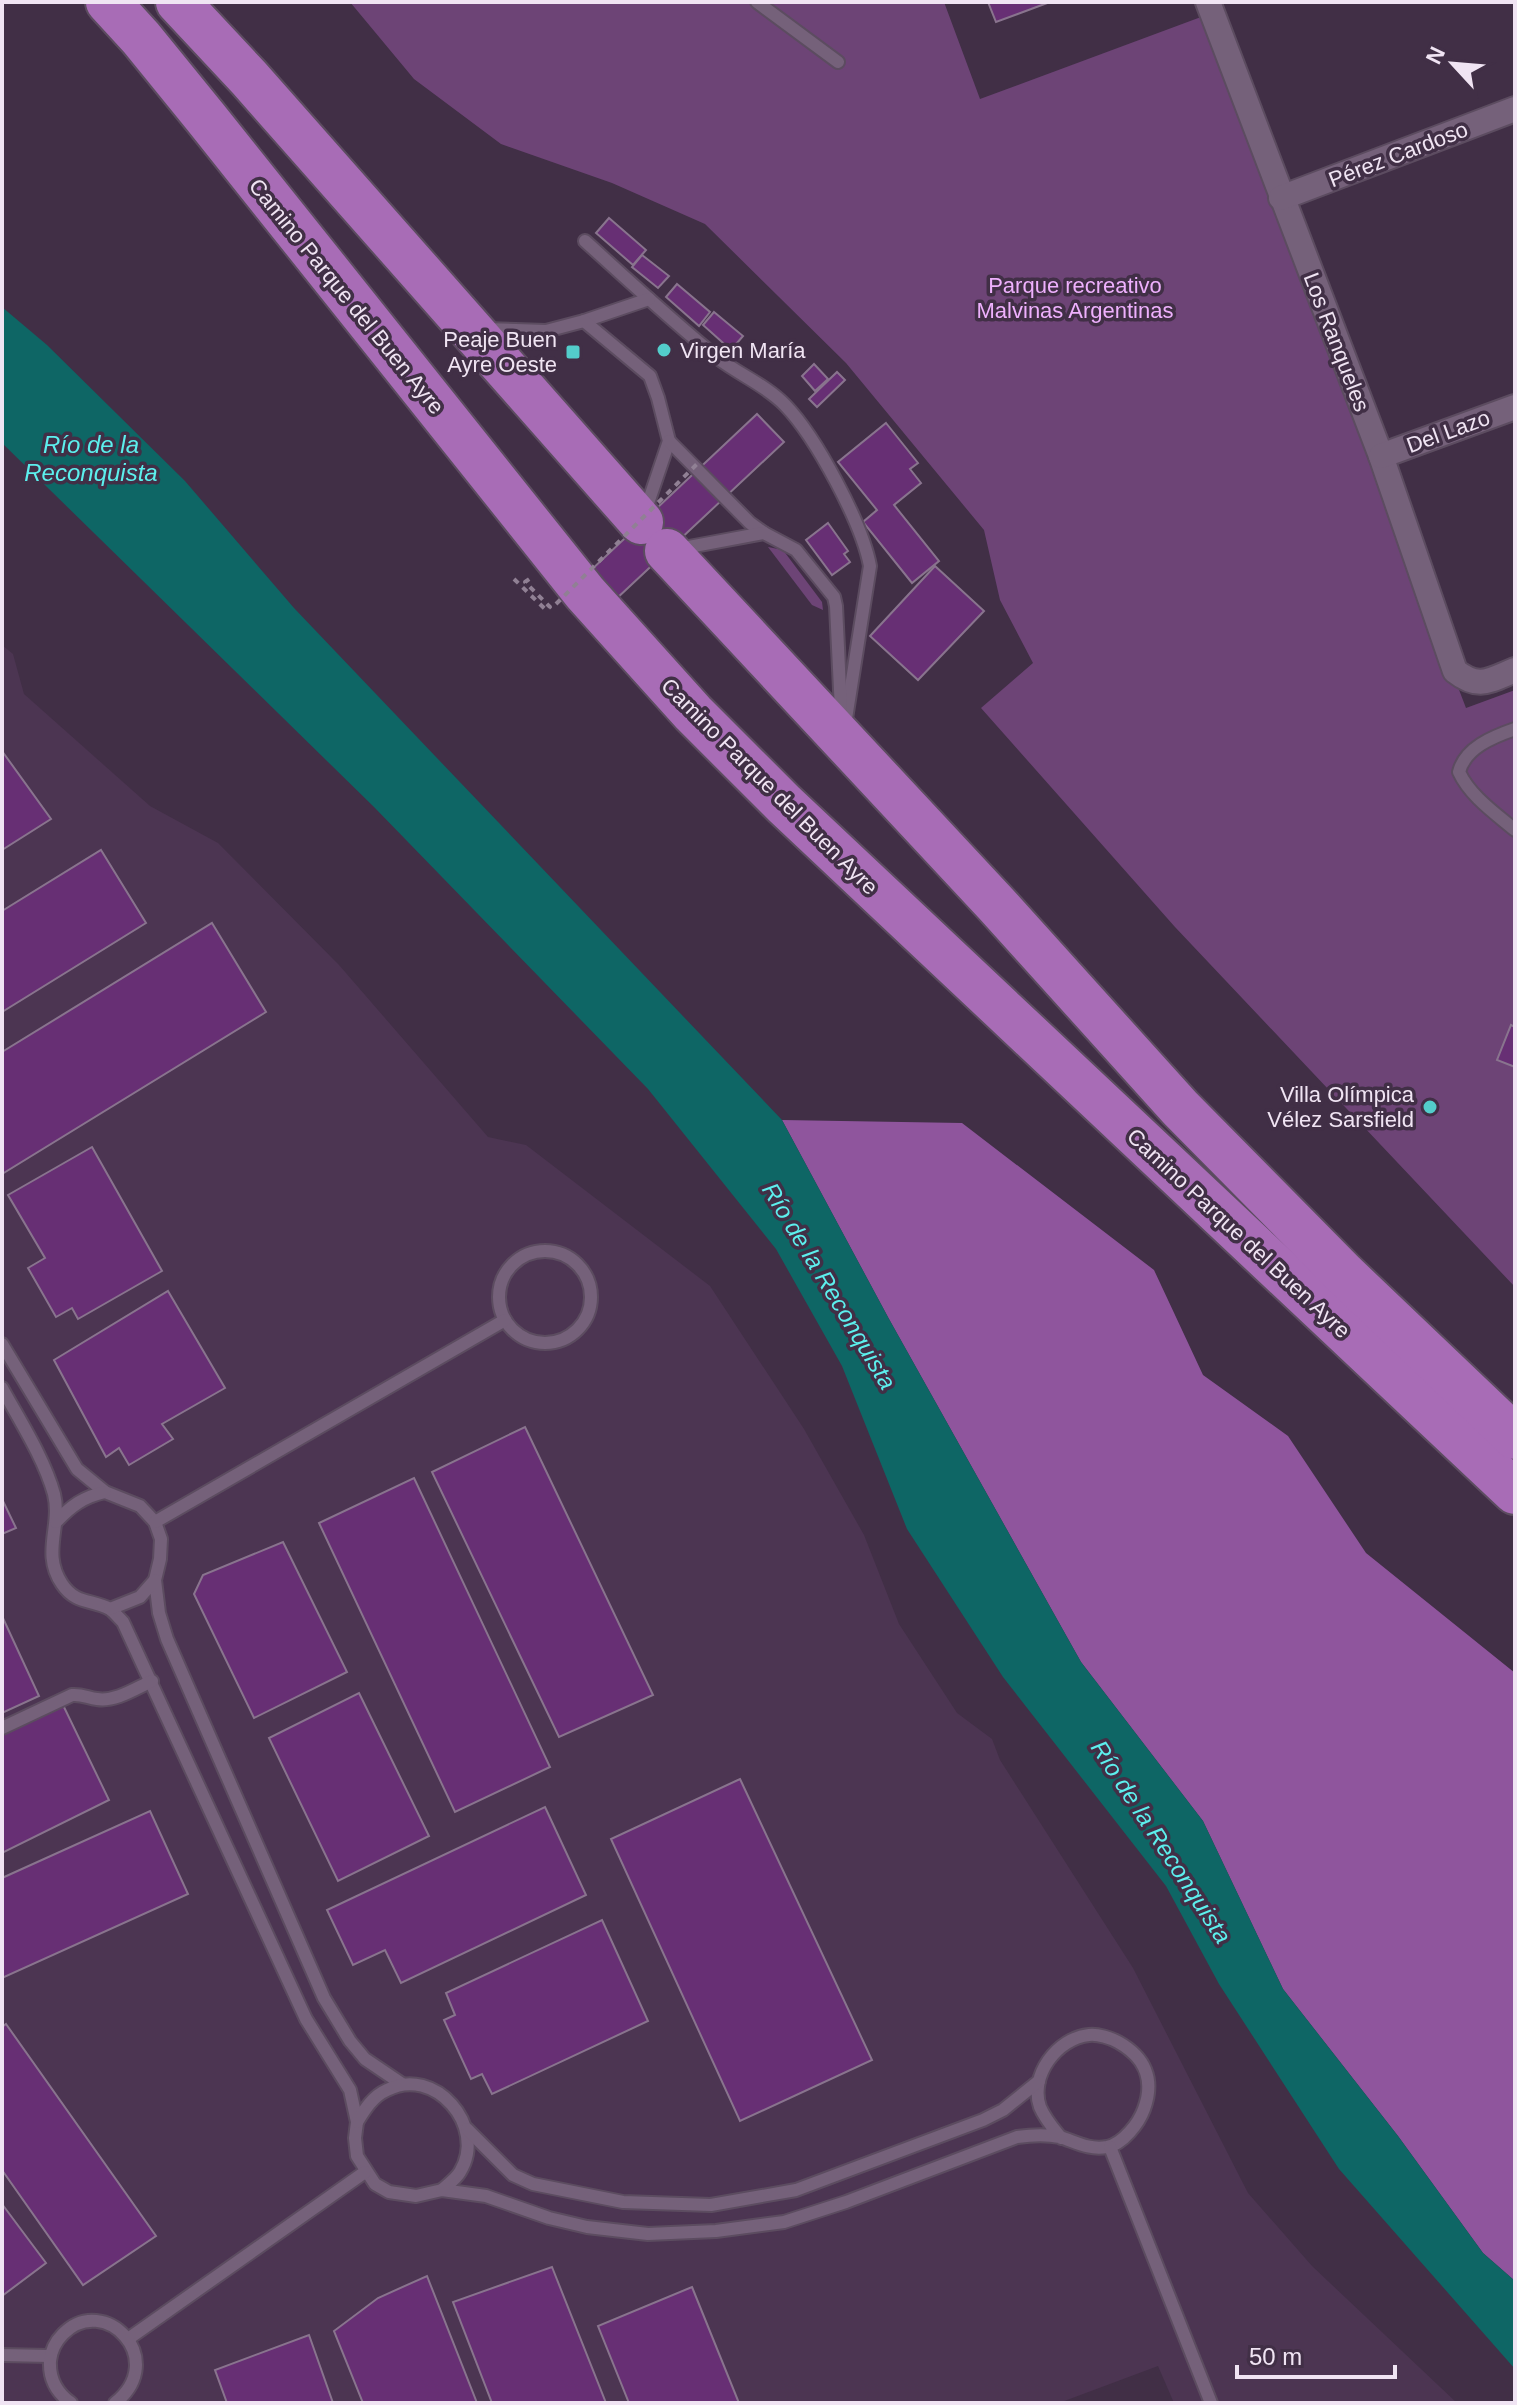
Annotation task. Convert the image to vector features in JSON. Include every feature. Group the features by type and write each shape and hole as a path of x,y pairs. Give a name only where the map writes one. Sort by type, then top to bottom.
{"highway":[{"name":"Camino Parque del Buen Ayre","path":"108,2 206,118 585,593 693,713 784,804 1515,1492"},
{"name":"Camino Parque del Buen Ayre","path":"178,2 249,78 654,537 996,904 1180,1108 1344,1274 1515,1437"}],"street":[{"name":"Los Ranqueles","path":"1208,2 1381,456 1455,671 1466,680 1481,683 1515,670"},
{"name":"Pérez Cardoso","path":"1281,198 1515,109"},
{"name":"Del Lazo","path":"1381,456 1515,407"}],"lane":[{"path":"757,2 838,62"},
{"path":"585,241 721,360 783,403 805,429 826,463 866,547 870,566 843,740"},
{"path":"469,328 546,331 649,299"},
{"path":"584,321 650,376 669,441 654,537 764,533"},
{"path":"669,441 750,523 796,550 834,597 843,740"},
{"path":"1515,729 1479,745 1462,760 1459,772 1464,783 1481,801 1515,830"},
{"path":"551,1251 565,1255 586,1274 591,1298 585,1321 575,1333 561,1341 545,1344 529,1341 515,1333 505,1320 499,1292 511,1266 523,1257 551,1251"},
{"path":"155,1522 505,1320"},
{"path":"2,1344 77,1469 105,1492 140,1506 155,1522 161,1539 155,1580 159,1613 167,1639 324,1998 350,2041 365,2059 402,2084"},
{"path":"2,1388 55,1496 56,1522 51,1544 53,1563 60,1582 70,1594 86,1603 110,1609 123,1622 306,2019 350,2090 357,2122 357,2156 375,2184 389,2192 416,2196 442,2190 486,2196 549,2218 587,2227 648,2234 716,2231 796,2218 1017,2137 1039,2134 1061,2138 1082,2147 1110,2147 1129,2133 1144,2111 1149,2088 1146,2068 1134,2051 1112,2039 1090,2034 1067,2041 1048,2060 1039,2081 1039,2104 1047,2121 1061,2138"},
{"path":"56,1522 72,1504 105,1492"},
{"path":"110,1609 140,1597 155,1580"},
{"path":"2,1728 72,1695 113,1699 152,1681"},
{"path":"357,2122 368,2104 385,2090 402,2084 419,2085 438,2093 454,2105 467,2129 513,2175 533,2184 623,2202 711,2205 769,2196 829,2179 983,2120 1003,2110 1039,2081"},
{"path":"442,2190 460,2173 468,2149 467,2129"},
{"path":"1110,2147 1211,2403"},
{"path":"128,2339 365,2172"},
{"path":"71,2403 62,2397 54,2385 50,2356 65,2332 77,2324 91,2321 118,2329 135,2352 135,2381 115,2403"},
{"path":"2,2355 50,2356"}],"path":[{"path":"548,595 556,604 700,461"},
{"path":"514,579 546,610 550,607 525,582 532,577 540,586"}],"shaded area":[{"path":"2,645 13,654 24,694 150,806 218,843 339,965 488,1137 526,1145 710,1286 804,1429 864,1535 899,1624 957,1713 992,1739 1000,1760 1133,1968 1248,2193 1312,2266 1457,2403 1174,2403 1158,2366 1059,2403 2,2403"},
{"path":"782,1120 962,1123 1154,1270 1203,1375 1288,1436 1366,1553 1515,1673 1515,2281 1483,2253 1398,2136 1283,1989 1203,1821 1081,1662 889,1319"}],"green space":[{"name":"Parque recreativo Malvinas Argentinas","path":"350,2 944,2 980,99 1201,17 1466,708 1515,690 1515,1287 1175,927 981,708 1033,663 1000,600 984,530 846,363 705,224 612,183 501,144 414,79"},
{"path":"768,547 783,550 822,602 823,610 812,605"}],"water":[{"name":"Río de la Reconquista","path":"2,307 47,345 185,481 294,608 782,1120 889,1319 1081,1662 1203,1821 1283,1989 1398,2136 1483,2253 1515,2281 1515,2369 1339,2169 1219,1984 1166,1886 1003,1677 907,1529 842,1366 776,1249 648,1089 374,807 2,443"}],"building":[{"path":"988,2 1050,2 996,22"},
{"path":"609,218 646,250 633,265 596,233"},
{"path":"642,255 669,276 658,288 632,267"},
{"path":"677,284 710,312 699,326 666,297"},
{"path":"714,312 743,336 731,350 703,325"},
{"path":"814,364 828,379 815,391 802,376"},
{"path":"837,372 845,380 817,407 809,399"},
{"path":"757,414 784,442 615,600 589,572"},
{"path":"886,423 918,463 910,469 921,483 894,505 939,561 912,583 863,522 877,510 838,462"},
{"path":"828,523 848,551 844,554 850,562 832,575 806,540"},
{"path":"935,566 984,611 918,680 870,636"},
{"path":"2,751 51,819 2,850"},
{"path":"101,850 146,923 2,1012 2,911"},
{"path":"212,923 266,1012 2,1174 2,1052"},
{"path":"1511,1025 1515,1027 1515,1067 1497,1060"},
{"path":"92,1147 162,1271 78,1319 72,1308 56,1317 28,1268 45,1258 8,1195"},
{"path":"168,1291 225,1388 162,1424 173,1439 129,1465 119,1448 106,1457 54,1360"},
{"path":"525,1427 653,1695 559,1737 432,1472"},
{"path":"414,1478 550,1767 455,1812 319,1523"},
{"path":"2,1499 16,1528 2,1534"},
{"path":"283,1542 347,1672 254,1718 194,1594 203,1575"},
{"path":"2,1616 39,1696 2,1713"},
{"path":"359,1693 429,1836 338,1881 269,1738"},
{"path":"63,1705 109,1800 2,1853 2,1734"},
{"path":"740,1779 872,2060 740,2121 611,1839"},
{"path":"545,1807 586,1895 401,1983 385,1950 353,1965 327,1910"},
{"path":"150,1811 188,1894 2,1978 2,1878"},
{"path":"602,1920 648,2021 492,2094 482,2074 471,2079 444,2020 455,2015 446,1993"},
{"path":"6,2024 156,2236 83,2285 2,2170 2,2027"},
{"path":"2,2204 46,2263 2,2296"},
{"path":"552,2267 606,2403 492,2403 453,2302"},
{"path":"427,2276 477,2403 363,2403 334,2331 378,2298"},
{"path":"692,2287 739,2403 629,2403 598,2326"},
{"path":"309,2335 333,2403 227,2403 215,2370"}],"place":[{"name":"Virgen María","path":"664,350"},
{"name":"Peaje Buen Ayre Oeste","path":"573,352"},
{"name":"Villa Olímpica Vélez Sarsfield","path":"1430,1107"}]}
